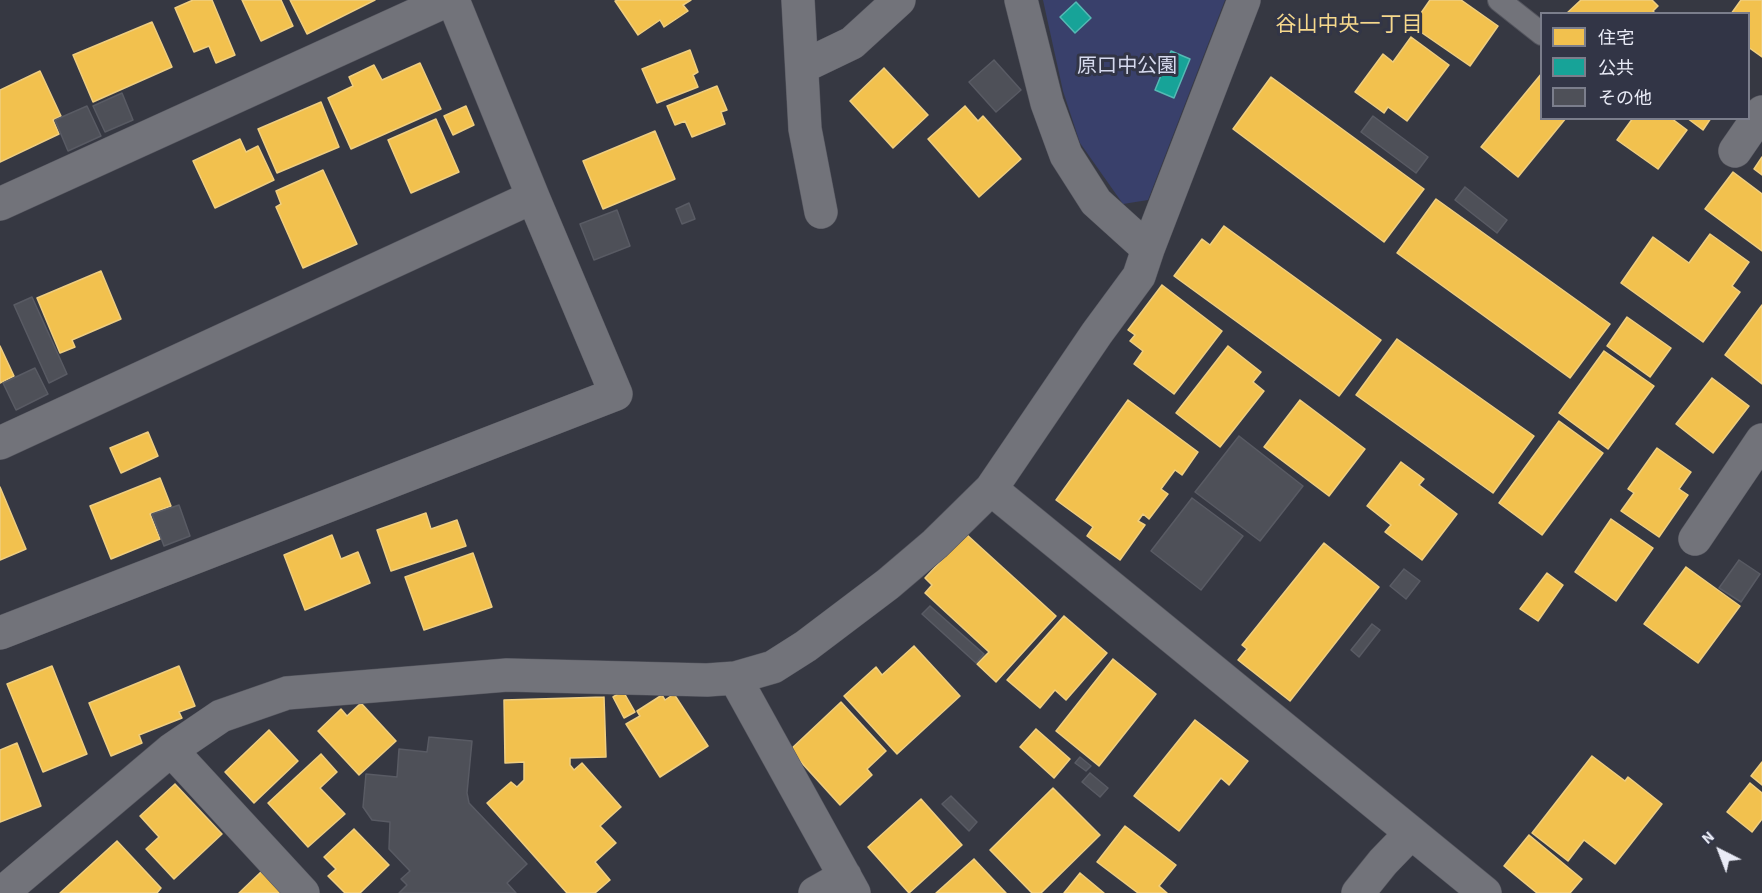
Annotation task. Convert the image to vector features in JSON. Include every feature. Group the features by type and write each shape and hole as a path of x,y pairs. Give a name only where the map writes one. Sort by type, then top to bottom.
{"street":[{"path":"0,204 450,0 616,394 0,633"},
{"path":"798,0 805,129 821,212"},
{"path":"802,67 852,44 899,0"},
{"path":"1021,0 1047,103 1066,155 1096,202 1148,249"},
{"path":"2,893 171,750 221,716 286,693 507,675 708,680 735,678 773,667 806,646 904,570 991,489 1097,333 1139,276 1244,0"},
{"path":"1735,151 1762,112"},
{"path":"0,443 533,197"},
{"path":"1695,539 1762,440"},
{"path":"991,489 1485,893"},
{"path":"735,678 850,884 815,893"},
{"path":"171,750 303,893"},
{"path":"1358,893 1411,833"}],"lane":[{"path":"1499,0 1540,32"}],"green space":[{"name":"原口中公園","path":"1043,0 1225,0 1148,200 1123,204 1080,143 1063,91"}],"building: 住宅":[{"path":"193,0 212,0 235,55 216,63 209,46 194,52 175,8"},
{"path":"242,0 281,0 293,26 261,41"},
{"path":"290,0 375,0 307,34"},
{"path":"691,0 683,5 688,11 664,27 660,20 638,35 615,1"},
{"path":"1430,0 1461,0 1498,26 1470,66 1412,26"},
{"path":"1581,0 1652,0 1658,6 1654,12 1568,12"},
{"path":"1741,0 1762,0 1762,57 1750,48 1750,12 1732,12"},
{"path":"152,22 172,67 93,102 73,55"},
{"path":"1411,37 1449,65 1407,121 1388,107 1384,113 1355,92 1383,54 1393,62"},
{"path":"690,50 698,72 693,75 698,87 657,103 642,69"},
{"path":"420,63 441,109 351,149 328,98 353,86 349,77 374,65 382,80"},
{"path":"884,68 928,115 893,148 850,101"},
{"path":"40,71 61,116 53,120 59,134 0,162 0,90"},
{"path":"1540,75 1540,120 1564,120 1518,177 1481,147"},
{"path":"1271,77 1424,189 1384,242 1233,129"},
{"path":"717,86 727,110 721,112 725,124 692,137 685,121 675,125 667,106"},
{"path":"321,102 339,147 277,173 258,129"},
{"path":"466,106 474,125 453,135 444,116"},
{"path":"965,106 978,121 983,116 1021,159 979,197 928,139"},
{"path":"436,119 459,172 411,193 388,140"},
{"path":"1632,120 1674,120 1687,130 1658,169 1617,140"},
{"path":"1690,120 1710,120 1703,130"},
{"path":"655,131 675,179 603,209 583,161"},
{"path":"240,139 246,152 258,146 274,180 215,208 193,161"},
{"path":"1762,157 1762,175 1754,169"},
{"path":"323,170 357,244 303,268 276,207 281,204 276,191"},
{"path":"1733,172 1762,194 1762,251 1705,209"},
{"path":"1436,199 1610,324 1570,378 1397,253"},
{"path":"1224,226 1381,340 1339,396 1174,276 1202,239 1210,245"},
{"path":"1710,234 1749,262 1732,286 1740,292 1703,342 1621,283 1653,237 1689,263"},
{"path":"101,271 121,319 72,340 75,347 60,353 37,298"},
{"path":"1162,285 1222,331 1174,394 1134,364 1143,351 1130,341 1135,335 1128,330"},
{"path":"1762,305 1762,384 1725,355"},
{"path":"1627,317 1671,348 1650,377 1607,346"},
{"path":"1397,339 1534,436 1493,493 1356,395"},
{"path":"0,346 14,376 0,383"},
{"path":"1228,346 1261,372 1253,382 1264,391 1220,447 1176,413"},
{"path":"1604,351 1654,386 1608,449 1559,413"},
{"path":"1712,378 1749,406 1713,453 1676,424"},
{"path":"1128,400 1198,452 1182,475 1175,470 1161,489 1168,494 1149,519 1143,514 1138,521 1145,525 1120,560 1087,536 1093,527 1056,500"},
{"path":"1300,400 1365,449 1329,496 1264,447"},
{"path":"1559,421 1603,453 1542,535 1499,503"},
{"path":"148,432 158,456 121,473 110,448"},
{"path":"1657,448 1691,472 1679,489 1688,495 1659,537 1621,511 1634,493 1628,489"},
{"path":"1401,462 1424,479 1419,485 1457,514 1422,560 1385,532 1391,525 1367,506"},
{"path":"160,478 171,506 150,514 160,539 111,559 90,506"},
{"path":"0,487 26,549 0,560"},
{"path":"426,513 431,529 457,520 466,546 391,571 377,530"},
{"path":"1611,519 1653,548 1616,601 1575,572"},
{"path":"966,534 1056,616 996,682 977,664 989,652 925,593 932,585 925,578"},
{"path":"332,535 341,559 358,552 370,583 305,610 284,555"},
{"path":"1324,543 1379,587 1290,701 1238,660 1247,649 1242,645"},
{"path":"473,553 492,607 424,630 405,577"},
{"path":"1686,567 1740,606 1698,663 1644,624"},
{"path":"1547,573 1563,585 1538,621 1520,609"},
{"path":"1064,616 1107,653 1066,700 1055,690 1040,708 1007,680"},
{"path":"914,646 960,696 897,754 844,696 876,667 882,675"},
{"path":"1113,659 1156,694 1099,766 1056,731"},
{"path":"52,666 87,754 43,772 7,684"},
{"path":"179,666 195,706 179,712 182,718 139,735 142,743 111,756 89,703"},
{"path":"623,691 635,712 624,718 613,697"},
{"path":"674,694 708,746 660,777 626,724 640,716 637,711 662,695 665,700"},
{"path":"604,697 606,757 570,758 570,765 574,770 582,763 621,807 600,826 616,843 595,862 610,880 595,893 567,893 487,803 511,782 517,787 524,780 524,762 505,763 504,700"},
{"path":"841,702 886,751 867,769 872,775 840,805 790,750"},
{"path":"361,703 396,741 359,775 318,731 341,709 347,716"},
{"path":"1195,720 1248,761 1229,785 1221,778 1179,831 1134,796"},
{"path":"1036,729 1070,759 1054,778 1020,747"},
{"path":"269,730 298,761 254,803 225,772"},
{"path":"17,743 41,806 0,822 0,750"},
{"path":"321,754 337,772 320,788 345,814 308,847 268,803"},
{"path":"1592,756 1625,781 1628,777 1662,804 1615,864 1584,840 1568,861 1532,833"},
{"path":"1762,762 1762,785 1751,776"},
{"path":"1750,783 1762,793 1762,819 1752,832 1727,812"},
{"path":"175,784 222,834 174,879 146,849 159,837 140,816"},
{"path":"1053,788 1100,835 1041,893 1032,893 990,850"},
{"path":"921,799 962,845 909,893 868,847"},
{"path":"1125,826 1176,865 1159,886 1167,893 1138,893 1097,862"},
{"path":"354,829 389,865 360,893 345,893 328,876 336,869 324,857"},
{"path":"1529,835 1582,879 1570,893 1537,893 1504,866"},
{"path":"117,841 161,888 157,893 60,893"},
{"path":"974,859 1006,893 936,893"},
{"path":"263,870 284,893 239,893"},
{"path":"1080,873 1104,893 1064,893"}],"building: 公共":[{"path":"1076,2 1091,18 1075,33 1060,17"},
{"path":"1171,51 1190,59 1174,98 1155,90"}],"building: その他":[{"path":"994,60 1021,90 996,112 969,82"},
{"path":"122,93 133,120 105,132 93,106"},
{"path":"87,106 101,136 68,151 55,120"},
{"path":"1373,116 1428,157 1416,173 1361,132"},
{"path":"1465,187 1507,220 1497,233 1455,200"},
{"path":"689,203 695,219 682,224 676,209"},
{"path":"617,210 630,246 594,260 580,224"},
{"path":"32,297 67,374 49,383 14,305"},
{"path":"35,368 48,394 16,410 3,383"},
{"path":"1239,436 1303,486 1260,541 1195,492"},
{"path":"1192,498 1243,536 1201,590 1151,551"},
{"path":"179,505 190,536 164,546 152,514"},
{"path":"1739,560 1760,574 1741,602 1719,588"},
{"path":"1404,569 1420,581 1406,599 1390,586"},
{"path":"930,606 984,654 976,663 922,614"},
{"path":"1372,624 1380,630 1359,657 1351,650"},
{"path":"429,737 472,741 467,793 469,803 527,864 507,883 516,893 399,893 407,885 401,879 410,871 389,849 390,822 372,820 363,807 366,774 397,777 399,749 427,752"},
{"path":"1080,757 1091,766 1086,771 1075,763"},
{"path":"1090,773 1108,788 1100,797 1082,782"},
{"path":"951,796 977,822 969,831 942,804"}],"district":[{"name":"谷山中央一丁目","path":"1349,26"}]}
